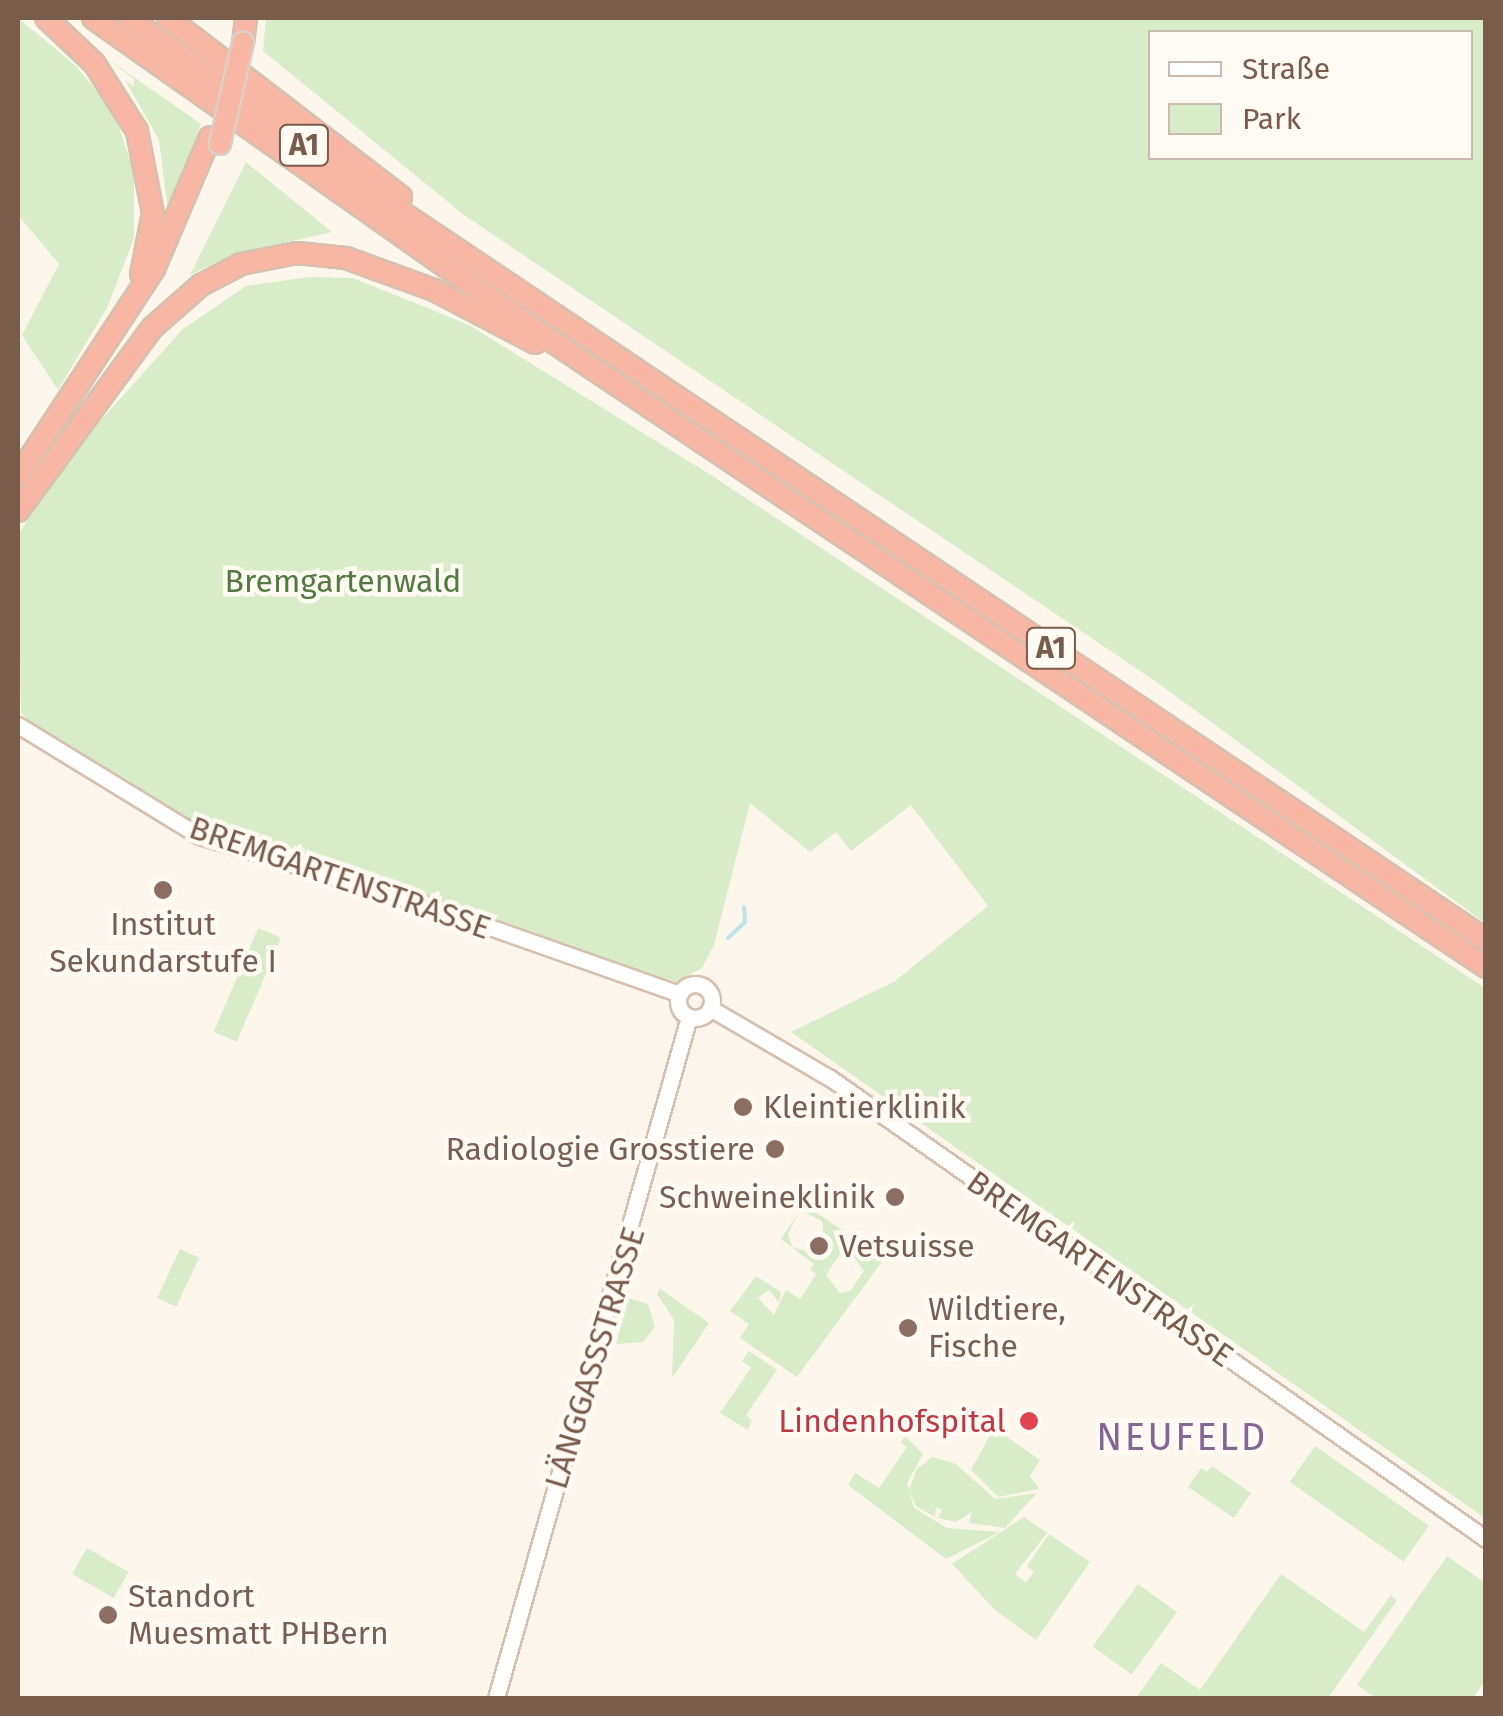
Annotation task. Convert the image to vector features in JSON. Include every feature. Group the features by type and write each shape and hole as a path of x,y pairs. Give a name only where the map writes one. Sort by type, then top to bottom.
{"highway":[{"path":"46,18 107,79 144,151 152,213 130,309"},
{"name":"A1","path":"93,18 598,373 1486,967"},
{"name":"A1","path":"129,18 352,180 484,264 1486,940"},
{"path":"168,18 484,264"},
{"path":"18,511 96,396 182,241 215,140 237,32 246,18"},
{"path":"18,476 130,309 215,140"},
{"path":"96,396 152,328 201,284 240,264 297,253 346,258 400,275 598,373"}],"main road":[{"name":"BREMGARTENSTRASSE","path":"18,725 200,836 427,905 680,994"},
{"path":"700,985 708,992 710,1008 690,1017 680,1010 680,994 700,985"},
{"name":"BREMGARTENSTRASSE","path":"710,1008 830,1078 1486,1539"},
{"name":"LÄNGGASSSTRASSE","path":"496,1698 690,1017"}],"green space":[{"path":"18,18 75,65 113,110 134,171 134,238 108,306 58,390 22,335 59,264 18,215"},
{"path":"266,18 1485,18 1485,923 1155,681 464,215 263,51"},
{"path":"98,52 201,124 168,211 159,140 125,80 134,87 134,79"},
{"path":"246,162 332,232 234,254 190,275"},
{"name":"Bremgartenwald","path":"309,277 353,278 469,325 714,477 1485,988 1485,1518 791,1032 895,981 988,906 911,805 851,851 836,832 810,852 750,803 714,945 702,968 676,982 210,835 48,738 21,713 18,535 70,454 183,329 246,286"},
{"path":"258,928 281,938 237,1042 214,1032"},
{"path":"805,1205 884,1259 797,1377 740,1338 749,1324 730,1311 756,1276 781,1292 779,1302 769,1290 758,1298 774,1315 786,1290 800,1299 816,1274 810,1269 814,1264 781,1239 798,1214 788,1234 792,1247 810,1252 824,1239 822,1221 802,1211","holes":["850,1252 864,1271 850,1291 840,1293 826,1275 840,1254"]},
{"path":"180,1249 199,1258 176,1307 157,1298"},
{"path":"660,1289 709,1323 672,1378 674,1320 657,1294"},
{"path":"628,1298 648,1304 655,1327 643,1342 616,1344"},
{"path":"749,1351 777,1370 746,1415 752,1420 748,1430 720,1413 751,1368 742,1361"},
{"path":"994,1428 1040,1460 1030,1476 1039,1489 998,1497 971,1470"},
{"path":"905,1436 923,1454 907,1483 914,1508 947,1528 1000,1532 946,1559 848,1485 855,1473 879,1488 907,1447 901,1443"},
{"path":"1315,1446 1429,1526 1404,1562 1290,1482"},
{"path":"932,1457 956,1464 995,1499 1037,1493 1005,1528 969,1523 972,1512 956,1522 938,1518 942,1510 936,1507 935,1517 916,1506 909,1491 916,1470"},
{"path":"1212,1466 1251,1493 1234,1518 1188,1487 1201,1468 1207,1472"},
{"path":"1024,1517 1047,1533 1015,1574 1026,1583 1034,1572 1027,1566 1049,1534 1090,1562 1036,1640 995,1610 952,1564"},
{"path":"87,1548 129,1572 114,1598 72,1574"},
{"path":"1447,1556 1485,1583 1485,1681 1473,1698 1376,1698 1357,1685"},
{"path":"1281,1574 1364,1632 1391,1595 1397,1600 1328,1698 1136,1698 1161,1663 1200,1690"},
{"path":"1138,1584 1177,1612 1132,1675 1093,1646"}],"waterway":[{"path":"728,938 745,922 744,907"}],"place":[{"name":"Institut Sekundarstufe I","path":"163,890"},
{"name":"Kleintierklinik","path":"743,1107"},
{"name":"Radiologie Grosstiere","path":"775,1149"},
{"name":"Schweineklinik","path":"895,1197"},
{"name":"Vetsuisse","path":"819,1246"},
{"name":"Wildtiere, Fische","path":"908,1328"},
{"name":"Lindenhofspital","path":"1029,1421"},
{"name":"Standort Muesmatt PHBern","path":"108,1615"}],"district":[{"name":"NEUFELD","path":"1182,1438"}]}
